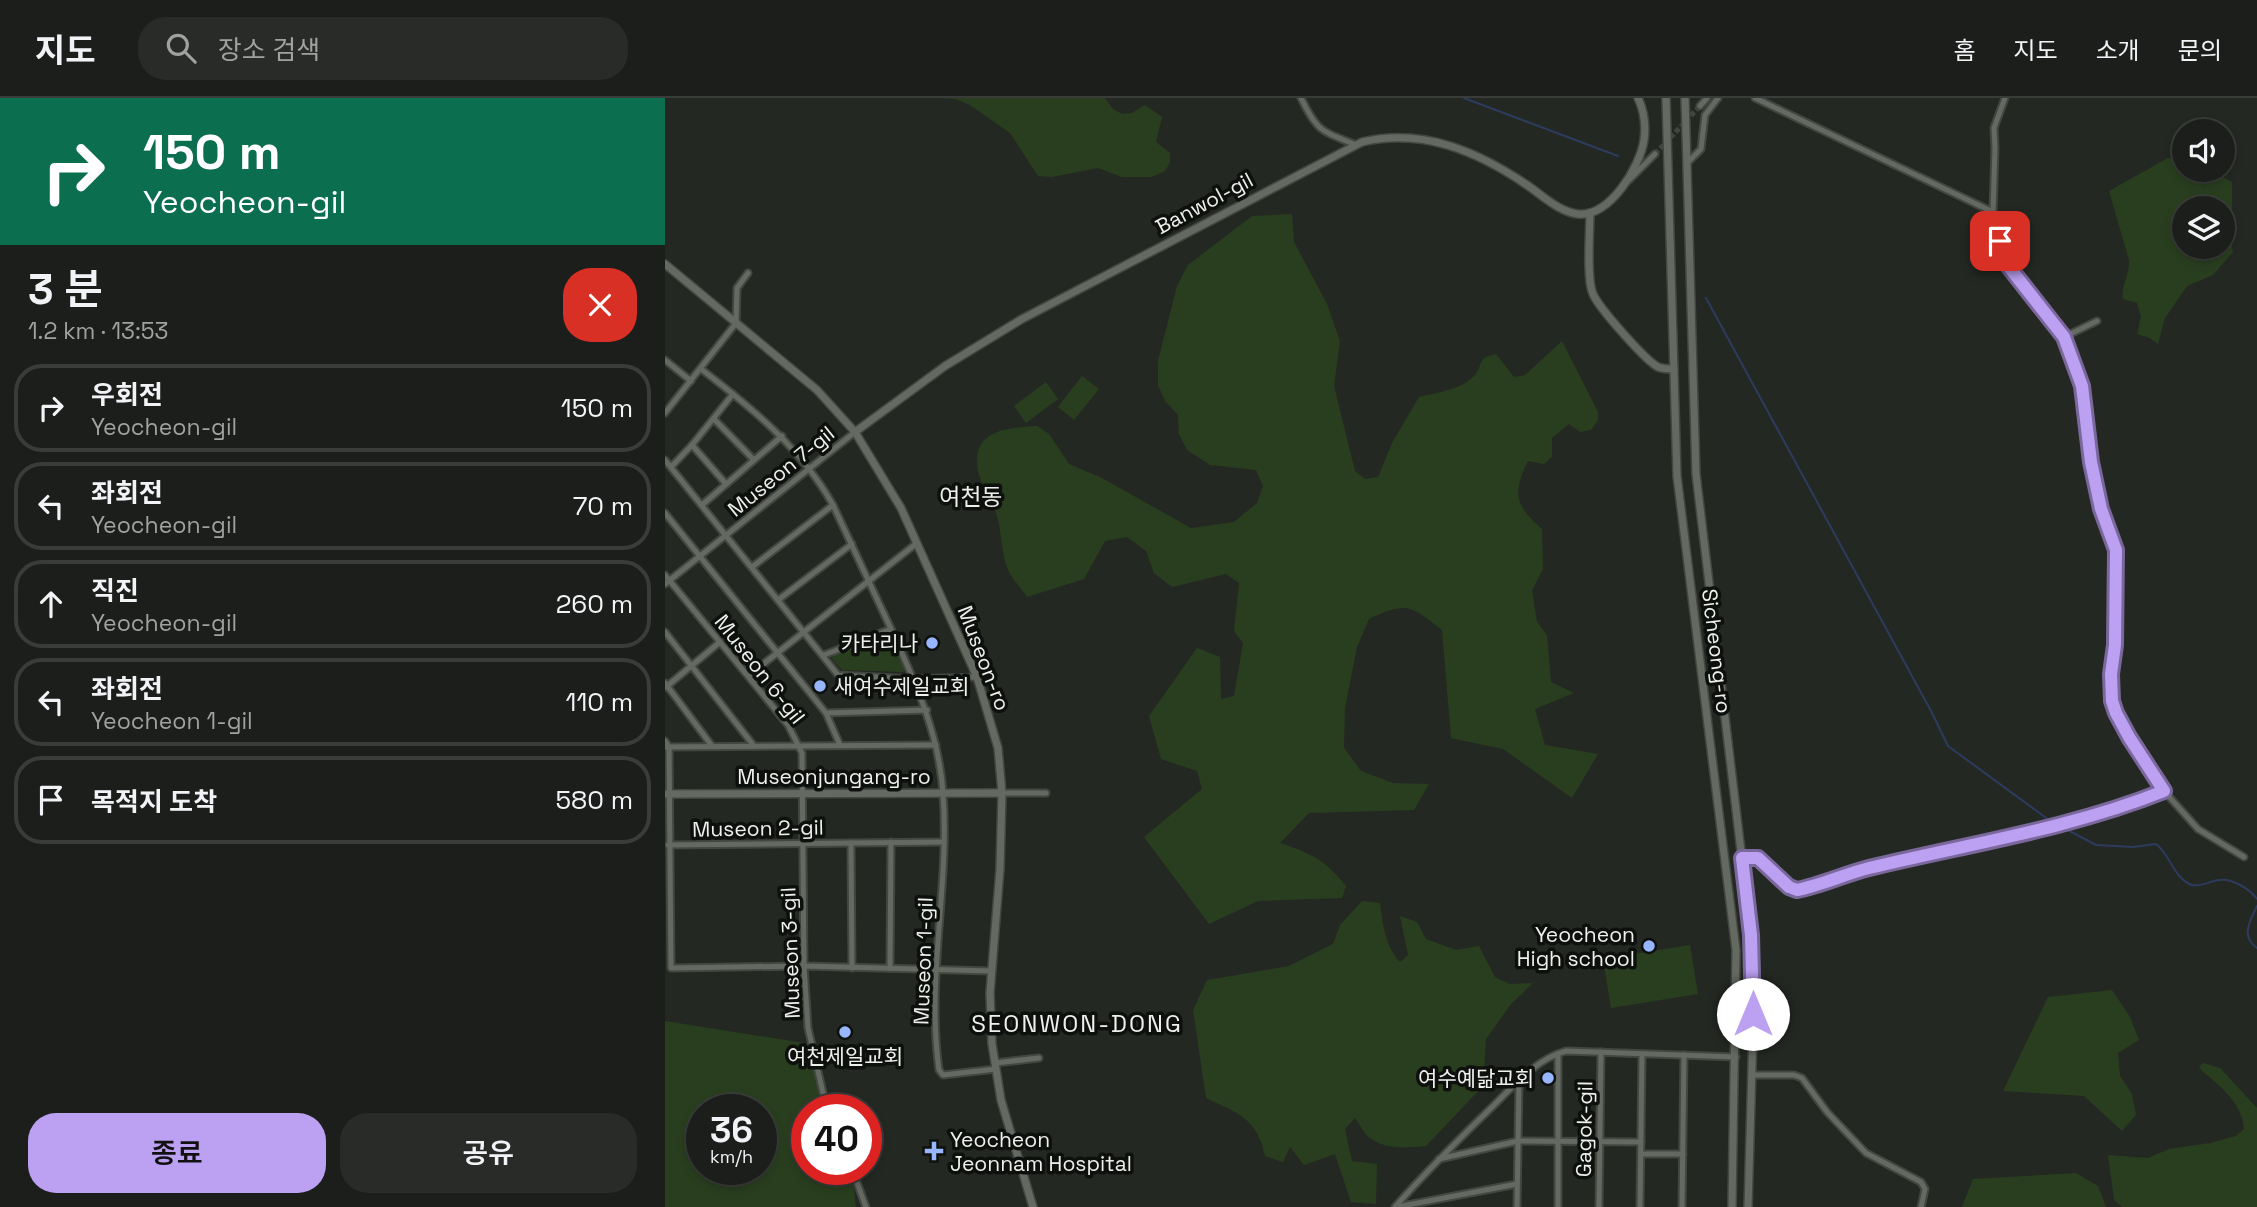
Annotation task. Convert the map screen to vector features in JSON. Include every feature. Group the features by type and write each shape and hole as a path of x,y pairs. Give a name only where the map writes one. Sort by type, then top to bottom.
{"street":[{"path":"1301,98 1318,128 1354,144"},
{"path":"1638,98 1643,112 1644,142 1640,155 1626,181 1612,199 1590,213 1594,296 1647,358 1660,368 1674,369"},
{"name":"Sicheong-ro","path":"1666,98 1677,476 1736,950 1732,1207"},
{"name":"Sicheong-ro","path":"1685,98 1693,277 1696,474 1751,943 1752,1075 1748,1207"},
{"path":"1700,106 1707,98"},
{"path":"1687,163 1701,149 1705,115 1718,98"},
{"path":"1755,98 1993,212"},
{"path":"2005,98 1994,124 1993,212 2009,267 2064,337 2082,386 2091,462 2101,509 2116,550 2112,701 2129,737 2164,791 2198,829 2244,857"},
{"name":"Banwol-gil","path":"855,432 945,366 1022,319 1354,144 1402,137 1447,144 1496,166 1558,206 1573,213 1590,213"},
{"path":"1626,181 1634,177 1655,154"},
{"path":"1573,213 1585,222 1590,233"},
{"name":"Museon-ro","path":"665,264 817,390 855,432 901,508 978,677 997,748 1002,793 990,1019 995,1066 1009,1132 1033,1207"},
{"path":"665,414 736,323 739,285 748,273"},
{"path":"2064,337 2097,321"},
{"path":"665,360 691,381"},
{"name":"Museon 1-gil","path":"701,369 782,436 809,469 833,505 914,679 927,710 936,745 943,793 944,842 935,969 935,1025 940,1073 968,1073 995,1066"},
{"path":"670,467 692,445 733,394"},
{"path":"714,419 754,460"},
{"name":"Museon 7-gil","path":"667,582 855,432"},
{"path":"702,505 782,436"},
{"path":"692,445 726,484"},
{"name":"Museon 7-gil","path":"665,460 838,675 914,679"},
{"path":"752,567 833,505"},
{"path":"665,513 826,713 840,745"},
{"path":"748,677 917,543"},
{"path":"778,600 852,544"},
{"name":"Museon 6-gil","path":"665,575 667,582 788,725 799,746 804,768 804,794"},
{"path":"824,655 891,629"},
{"path":"665,632 754,746"},
{"path":"712,746 666,686 720,642"},
{"path":"914,679 978,677"},
{"path":"826,713 927,710"},
{"path":"936,745 666,745 671,968 804,966 991,971"},
{"path":"1726,860 1758,858 1789,887 1797,890 1867,869 2052,827 2164,791"},
{"path":"1002,793 1046,793"},
{"name":"Museonjungang-ro","path":"667,794 1002,793"},
{"name":"Museon 3-gil","path":"804,794 804,966 808,1028 823,1094"},
{"path":"890,968 891,842"},
{"name":"Museon 2-gil","path":"667,845 944,842"},
{"name":"Museon 2-gil","path":"851,843 852,968"},
{"name":"Gagok-gil","path":"1396,1207 1438,1160 1519,1081 1558,1054 1566,1051 1736,1057"},
{"name":"Gagok-gil","path":"1599,1207 1601,1052"},
{"name":"Gagok-gil","path":"1558,1054 1558,1207"},
{"path":"1640,1207 1642,1054"},
{"path":"1682,1207 1684,1055"},
{"path":"995,1066 1039,1058"},
{"path":"1752,1075 1803,1078 1827,1112 1866,1153 1921,1182 1925,1192 1921,1207"},
{"path":"1517,1207 1519,1081"},
{"path":"1438,1160 1518,1141 1641,1142"},
{"path":"1641,1154 1683,1154"},
{"name":"Gagok-gil","path":"1396,1207 1517,1184"},
{"path":"859,1185 866,1207"},
{"path":"1732,1188 1748,1188"}],"green space":[{"path":"941,98 1105,98 1113,109 1122,114 1132,113 1145,105 1162,117 1156,142 1170,153 1170,163 1164,172 1151,177 1122,177 1098,168 1052,177 1038,176 1010,133 970,105 955,99"},
{"path":"2168,158 2172,158 2172,182 2232,182 2232,196 2172,196 2172,259 2227,259 2213,275 2187,286 2165,318 2158,344 2137,334 2141,317 2137,303 2123,299 2129,260 2109,191"},
{"path":"1292,214 1294,242 1327,304 1340,341 1334,386 1355,471 1365,479 1378,477 1392,443 1419,397 1462,385 1474,376 1482,360 1496,354 1514,377 1525,375 1562,341 1598,412 1598,420 1591,430 1580,432 1569,424 1552,438 1552,457 1544,464 1528,461 1518,491 1521,506 1542,529 1543,569 1532,590 1537,622 1547,635 1551,682 1574,693 1535,709 1545,745 1598,754 1572,798 1503,749 1451,738 1442,630 1423,615 1408,608 1381,613 1369,619 1357,647 1345,708 1344,748 1361,771 1393,783 1429,784 1414,810 1309,813 1280,843 1309,854 1331,870 1346,886 1342,898 1258,901 1209,924 1144,837 1202,789 1197,771 1161,759 1149,716 1197,648 1220,657 1221,699 1234,696 1243,643 1234,631 1239,583 1226,574 1172,587 1154,573 1146,551 1127,537 1105,541 1084,579 1027,597 1008,570 997,516 979,476 977,456 980,446 994,433 1037,426 1049,434 1069,464 1102,478 1191,528 1234,522 1257,503 1263,486 1256,470 1210,465 1187,450 1179,434 1178,415 1165,401 1158,385 1158,361 1177,286 1188,265 1252,216"},
{"path":"1082,376 1099,389 1074,420 1058,407"},
{"path":"1046,382 1058,399 1026,423 1014,406"},
{"path":"885,635 891,636 906,668 904,672 842,670 832,659 833,654"},
{"path":"1362,901 1380,903 1388,942 1400,962 1408,955 1400,916 1417,922 1426,939 1456,950 1479,946 1495,977 1510,984 1533,983 1511,1004 1486,1039 1483,1086 1426,1146 1382,1144 1367,1135 1355,1118 1345,1129 1352,1161 1377,1164 1376,1204 1351,1202 1335,1154 1304,1165 1290,1147 1283,1162 1265,1156 1257,1133 1245,1118 1206,1098 1193,1010 1207,980 1289,966 1333,944 1340,925"},
{"path":"1690,945 1698,994 1611,1008 1603,959"},
{"path":"2112,990 2130,1017 2139,1040 2118,1053 2120,1076 2132,1094 2136,1115 2122,1131 2084,1096 2003,1091 2048,997"},
{"path":"665,1021 804,1043 822,1094 791,1094 791,1185 853,1185 856,1207 665,1207"},
{"path":"2203,1063 2220,1068 2257,1108 2257,1207 2122,1207 2114,1200 2108,1155 2148,1158 2169,1149 2236,1136 2244,1129 2235,1103 2201,1070 2199,1066"},
{"path":"2076,1173 2098,1186 2106,1207 1962,1207 1973,1179"}],"waterway":[{"path":"1464,98 1618,156"},
{"path":"1706,298 1948,746 2053,823"},
{"path":"2062,827 2096,845 2133,847 2156,844 2186,882 2192,885 2219,880 2235,882 2257,899"},
{"path":"2257,906 2248,928 2249,938 2257,948"}],"tunnel":[{"path":"1655,154 1700,106"}],"place":[{"name":"카타리나","path":"932,643"},
{"name":"새여수제일교회","path":"820,686"},
{"name":"Yeocheon High school","path":"1649,946"},
{"name":"여천제일교회","path":"845,1032"},
{"name":"여수예닮교회","path":"1548,1078"},
{"name":"Yeocheon Jeonnam Hospital","path":"934,1151"}],"district":[{"name":"여천동","path":"971,497"},
{"name":"SEONWON-DONG","path":"1077,1023"}],"route":[{"path":"1753,1014 1751,935 1742,858 1755,856 1761,859 1789,887 1797,890 1867,869 2033,832 2164,791 2129,737 2112,701 2116,550 2101,509 2091,462 2082,386 2064,337 2009,267 2000,241"}]}
